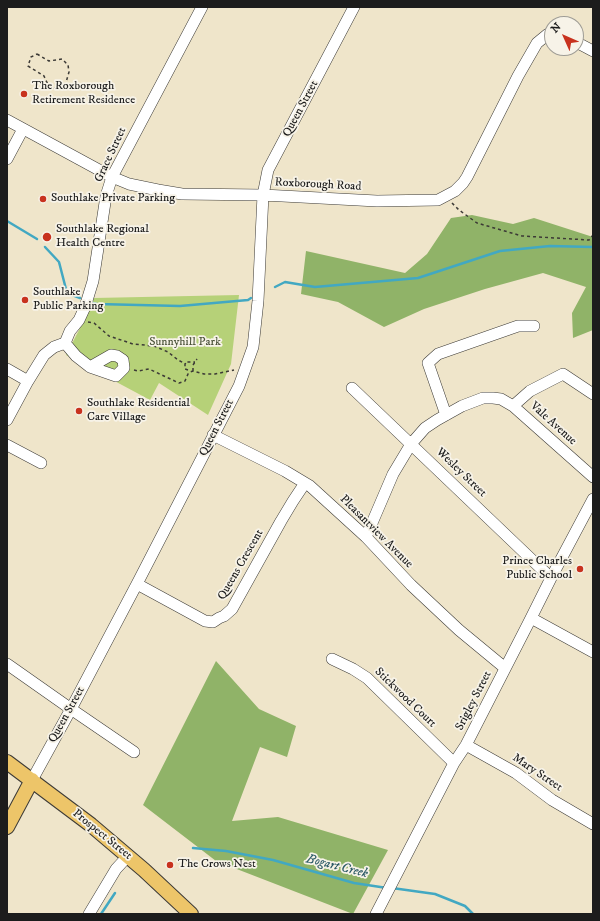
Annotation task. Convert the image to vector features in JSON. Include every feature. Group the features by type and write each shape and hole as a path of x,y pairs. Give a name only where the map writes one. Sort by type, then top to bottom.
{"main road":[{"name":"Prospect Street","path":"7,762 91,825 144,870 191,914"},
{"name":"Queen Street","path":"7,827 32,780"}],"street":[{"name":"Grace Street","path":"65,343 70,331 79,320 93,281 106,196 112,177 202,7"},
{"name":"Queen Street","path":"32,780 137,584 239,386 253,347 258,301 263,195 268,170 354,7"},
{"name":"Roxborough Road","path":"7,120 112,177 129,184 158,190 182,194 263,195 377,201 438,200 455,191 467,177 518,76 537,43 544,37"},
{"path":"584,46 593,51"},
{"path":"7,159 24,129"},
{"path":"446,415 428,363 438,354 518,326 534,326"},
{"path":"7,420 44,355 54,347 65,343 76,356 90,367 116,376 124,368 122,360 117,356 111,355 90,367"},
{"path":"7,369 28,381"},
{"path":"513,406 530,391 563,374 593,394"},
{"name":"Wesley Street","path":"352,388 551,578"},
{"name":"Vale Avenue","path":"366,537 393,474 412,444 425,428 462,406 483,398 501,399 513,406 593,478"},
{"name":"Pleasantview Avenue","path":"213,435 285,471 310,486 366,537 411,586 459,630 506,668"},
{"path":"7,445 41,463"},
{"name":"Queens Crescent","path":"137,584 205,621 212,622 224,616 232,609 280,521 305,483"},
{"name":"Srigley Street","path":"376,914 454,763 466,744 506,668 593,499"},
{"path":"532,618 593,652"},
{"name":"Stickwood Court","path":"332,659 353,669 367,678 454,763"},
{"path":"7,664 134,752"},
{"name":"Mary Street","path":"466,744 516,773 552,800 593,824"},
{"path":"89,914 116,869 128,856"}],"path":[{"path":"37,54 49,61 62,59 68,64 69,72 65,86 57,89 49,87 44,76 28,66 31,56 37,54"},
{"path":"446,196 459,210 477,223 522,236 589,240 593,235"},
{"path":"79,320 94,323 109,336 133,344 154,346 168,352 185,364 185,369 204,374 215,374 246,368"},
{"path":"193,371 192,368 197,359"},
{"path":"185,364 186,362 195,362"},
{"path":"124,368 138,371 149,369 179,382 185,381 189,370"}],"green space":[{"path":"472,215 513,224 534,218 593,237 593,330 573,338 572,313 586,287 543,273 485,289 424,309 384,327 338,302 301,294 306,251 405,273 427,254 451,218"},
{"name":"Sunnyhill Park","path":"239,295 231,364 208,415 159,383 150,400 66,355 91,307 94,298"},
{"path":"216,661 259,709 296,726 287,757 260,747 232,821 278,817 388,850 353,914 216,861 143,805"}],"waterway":[{"path":"7,221 37,239"},
{"path":"275,287 285,282 315,287 418,278 500,251 550,246 593,247"},
{"path":"45,247 59,262 67,293 80,298"},
{"path":"93,303 180,306 248,300 251,298"},
{"name":"Bogart Creek","path":"193,848 226,851 273,860 354,883 387,888"},
{"name":"Bogart Creek","path":"392,888 435,894 465,906 473,914"},
{"name":"Bogart Creek","path":"101,914 115,893"}],"place":[{"name":"The Roxborough Retirement Residence","path":"24,94"},
{"name":"Southlake Private Parking","path":"43,199"},
{"name":"Southlake Regional Health Centre","path":"47,237"},
{"name":"Southlake Public Parking","path":"25,300"},
{"name":"Southlake Residential Care Village","path":"79,411"},
{"name":"Prince Charles Public School","path":"580,569"},
{"name":"The Crows Nest","path":"170,865"}]}
